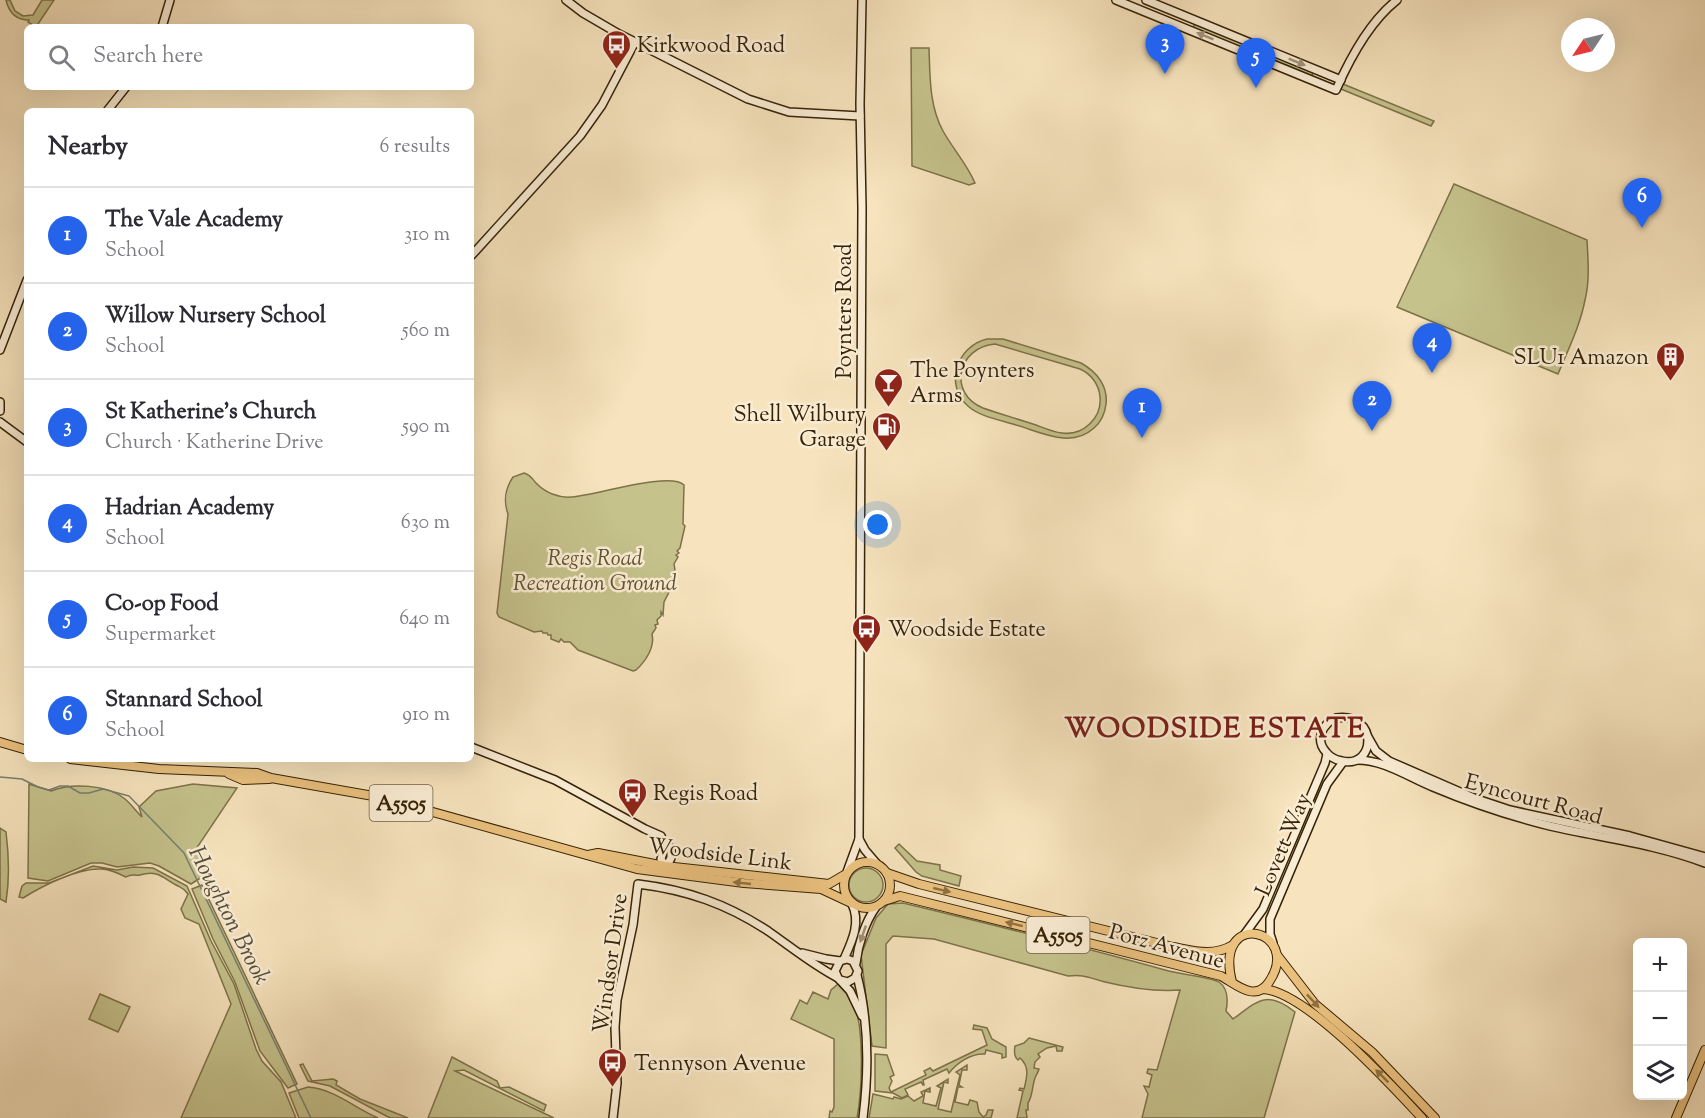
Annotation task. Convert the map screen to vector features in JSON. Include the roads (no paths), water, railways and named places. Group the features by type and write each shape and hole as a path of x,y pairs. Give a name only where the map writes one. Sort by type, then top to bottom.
{"main road":[{"path":"0,742 24,749"},
{"name":"Woodside Link","path":"97,762 227,773 243,780 257,781 271,778 379,797 587,855 598,853 665,870 744,883 821,889 851,903"},
{"path":"864,862 877,864 887,873 890,885 884,901 876,907 864,909 851,903 844,892 846,873 852,867 864,862"},
{"name":"Woodside Link","path":"665,870 829,884 846,873"},
{"name":"Porz Avenue","path":"887,873 919,885 1173,947 1208,953 1221,952 1233,945"},
{"name":"Porz Avenue","path":"884,901 900,896 1221,976 1232,982"},
{"path":"1244,935 1250,933 1262,935 1273,945 1277,955 1316,1004 1372,1052 1435,1118"},
{"name":"A5505","path":"1233,945 1244,935"},
{"path":"1232,982 1230,958 1233,945"},
{"path":"1261,989 1268,985 1273,976 1277,955"},
{"name":"A5505","path":"1232,982 1250,992 1261,989 1280,994 1348,1042 1422,1118"},
{"path":"1676,1118 1705,1050"}],"street":[{"path":"163,24 170,0"},
{"path":"566,0 583,13 635,42 748,99 789,112 860,116"},
{"name":"Poynters Road","path":"846,873 859,839 862,0"},
{"path":"1116,0 1336,90 1370,29 1397,0"},
{"path":"1146,0 1341,80"},
{"path":"474,253 580,136 602,105 635,42"},
{"path":"108,108 124,90"},
{"path":"0,350 24,288"},
{"path":"0,402 0,411"},
{"path":"0,422 24,440"},
{"path":"1344,718 1360,723 1367,731 1367,749 1357,760 1343,762 1327,754 1320,737 1324,727 1332,720 1344,718"},
{"name":"Eyncourt Road","path":"1368,737 1376,752 1389,761 1474,798 1510,810 1630,836 1705,857"},
{"path":"474,748 555,780 658,834 665,845 661,859 665,870"},
{"name":"Lovett Way","path":"1244,935 1263,909 1327,754"},
{"name":"Eyncourt Road","path":"1357,760 1373,760 1428,785 1509,815 1664,849 1705,863"},
{"name":"Lovett Way","path":"1273,945 1270,919 1327,784 1343,762"},
{"path":"859,839 877,864"},
{"name":"Windsor Drive","path":"613,1118 617,1083 615,1027 617,1000 633,925 638,884 670,888 735,911 796,951"},
{"path":"851,903 856,913 852,941 835,970 839,979 855,999 866,1029"},
{"path":"863,1118 867,1087 866,1029 856,963 857,952 870,915 876,907"},
{"path":"796,951 826,960 850,959 856,963"},
{"path":"796,951 839,979 848,982 857,975"}],"waterway":[{"name":"Houghton Brook","path":"0,777 22,779 49,790 68,786 80,793 103,789 129,796 184,853 311,1118"}],"place":[{"name":"Kirkwood Road","path":"616,70"},
{"name":"St Katherine's Church","path":"1165,74"},
{"name":"Co-op Food","path":"1256,88"},
{"name":"Stannard School","path":"1642,228"},
{"name":"Hadrian Academy","path":"1432,373"},
{"name":"SLU1 Amazon","path":"1670,382"},
{"name":"The Poynters Arms","path":"889,408"},
{"name":"Willow Nursery School","path":"1372,431"},
{"name":"The Vale Academy","path":"1142,438"},
{"name":"Shell Wilbury Garage","path":"887,452"},
{"name":"Woodside Estate","path":"867,654"},
{"name":"Regis Road","path":"632,818"},
{"name":"Tennyson Avenue","path":"613,1088"}],"district":[{"name":"WOODSIDE ESTATE","path":"1215,727"}],"park label":[{"name":"Regis Road Recreation Ground","path":"595,570"}]}
